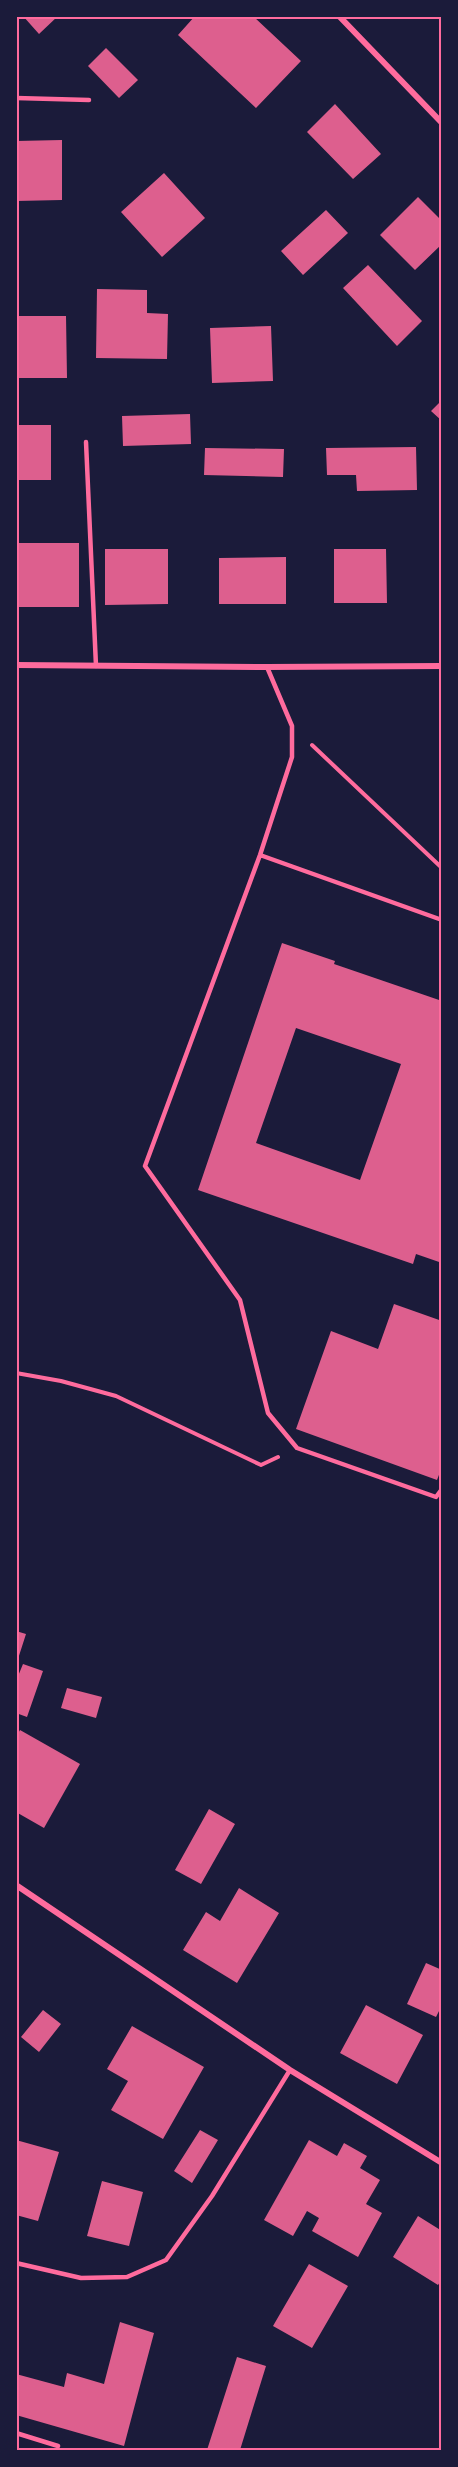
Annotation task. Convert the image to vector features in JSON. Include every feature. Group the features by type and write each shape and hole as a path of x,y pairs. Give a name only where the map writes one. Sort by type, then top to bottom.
{"street":[{"path":"339,16 441,123"},
{"path":"16,665 441,666"},
{"path":"16,1886 290,2070 441,2163"}],"lane":[{"path":"16,98 89,100"},
{"path":"86,442 96,666"},
{"path":"267,667 292,726 291,757 260,855 146,1166 240,1300 268,1413 297,1448 436,1497 441,1489"},
{"path":"260,855 441,920"},
{"path":"16,2263 81,2278 127,2277 166,2260 212,2196 290,2070"},
{"path":"16,2433 58,2446"}],"path":[{"path":"292,726 441,868"},
{"path":"16,1373 61,1381 116,1396 261,1465 297,1448"}],"building":[{"path":"23,16 58,16 39,34"},
{"path":"195,16 253,16 301,61 256,108 178,35"},
{"path":"106,48 138,80 119,98 88,66"},
{"path":"335,104 381,154 353,179 307,132"},
{"path":"62,140 62,200 16,201 16,141"},
{"path":"164,173 205,218 162,257 121,212"},
{"path":"418,197 442,221 442,244 415,270 380,235"},
{"path":"326,210 348,233 303,275 281,251"},
{"path":"368,265 422,321 397,346 343,288"},
{"path":"97,289 147,290 147,313 168,314 167,359 96,358"},
{"path":"16,316 66,316 67,378 16,378"},
{"path":"271,326 273,381 212,383 210,328"},
{"path":"442,400 442,421 431,411"},
{"path":"190,414 191,444 123,446 122,416"},
{"path":"16,425 51,425 51,480 16,480"},
{"path":"416,447 417,490 357,491 356,475 327,475 326,448"},
{"path":"205,448 284,449 283,477 204,475"},
{"path":"16,543 79,543 79,607 16,607"},
{"path":"105,549 168,549 168,604 105,605"},
{"path":"334,549 386,549 387,603 334,603"},
{"path":"286,557 286,604 219,604 219,558"},
{"path":"282,943 335,961 334,964 442,1001 442,1263 416,1254 413,1264 198,1190","holes":["296,1028 401,1064 360,1180 256,1143"]},
{"path":"394,1304 442,1321 442,1467 437,1480 296,1429 331,1331 378,1349"},
{"path":"16,1631 26,1634 17,1662 16,1662"},
{"path":"23,1664 43,1671 27,1717 16,1713 16,1681"},
{"path":"67,1688 102,1697 96,1718 61,1708"},
{"path":"20,1730 80,1764 44,1828 16,1812 16,1737"},
{"path":"209,1809 235,1824 201,1884 175,1870"},
{"path":"239,1888 279,1913 237,1983 183,1950 206,1912 220,1921"},
{"path":"426,1963 442,1970 442,2005 436,2017 407,2004"},
{"path":"366,2005 423,2035 397,2084 340,2053"},
{"path":"43,2010 61,2024 39,2052 21,2037"},
{"path":"132,2026 204,2067 163,2139 111,2110 128,2081 107,2069"},
{"path":"200,2130 218,2140 192,2183 174,2171"},
{"path":"16,2140 59,2152 38,2221 16,2215"},
{"path":"309,2140 337,2156 344,2143 367,2156 360,2168 380,2180 366,2204 382,2213 358,2257 312,2231 319,2218 307,2211 293,2236 264,2220"},
{"path":"102,2181 143,2192 129,2246 87,2236"},
{"path":"418,2216 442,2231 442,2279 438,2285 393,2257"},
{"path":"309,2264 348,2286 312,2348 273,2326"},
{"path":"120,2322 154,2333 124,2446 16,2415 16,2374 64,2387 67,2373 104,2384"},
{"path":"237,2357 266,2366 240,2450 207,2450"}]}
